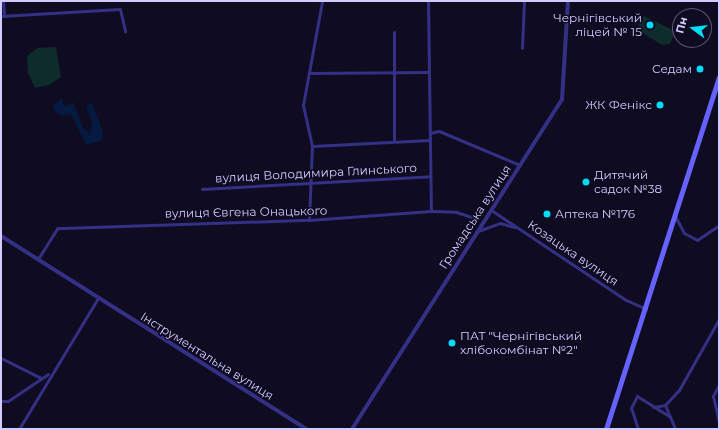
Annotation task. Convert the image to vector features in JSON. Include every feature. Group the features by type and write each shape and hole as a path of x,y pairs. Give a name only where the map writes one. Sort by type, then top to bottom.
{"main road":[{"path":"606,429 646,309 719,78"}],"street":[{"path":"3,1 3,16 120,9 125,31"},
{"path":"309,220 312,146 303,106 311,73 322,1"},
{"path":"428,1 431,212"},
{"path":"522,48 524,1"},
{"name":"Громадська вулиця","path":"352,429 562,99 568,1"},
{"path":"394,32 394,142"},
{"path":"311,73 429,72"},
{"path":"430,133 438,131 520,165"},
{"path":"312,146 430,140"},
{"name":"вулиця Володимира Глинського","path":"202,189 431,176"},
{"name":"Козацька вулиця","path":"491,210 626,300 646,309"},
{"name":"вулиця Євгена Онацького","path":"38,259 57,228 199,221 309,220 431,212 456,212 471,216"},
{"path":"675,216 684,233 697,240 719,225"},
{"path":"476,232 500,223 520,229"},
{"name":"Інструментальна вулиця","path":"1,236 306,429"},
{"path":"19,429 50,373 98,298"},
{"path":"653,408 665,405 689,376 719,320"},
{"path":"714,328 719,331"},
{"path":"1,358 41,378"},
{"path":"1,401 8,401 50,373"},
{"path":"719,385 713,396 719,421"},
{"path":"638,429 631,408 637,396 653,408 670,417"},
{"path":"665,405 675,429"}],"green space":[{"path":"644,16 671,29 672,40 670,44 662,45 641,32 638,25"},
{"path":"56,47 61,77 49,85 35,88 28,73 27,56 37,48"}],"water":[{"path":"62,98 64,107 73,102 83,128 90,134 92,122 86,106 92,103 102,129 102,140 86,145 71,114 62,116 54,110 53,105"}],"place":[{"name":"Чернігівський ліцей № 15","path":"650,25"},
{"name":"Седам","path":"700,69"},
{"name":"ЖК Фенікс","path":"660,105"},
{"name":"Дитячий садок №38","path":"586,182"},
{"name":"Аптека №176","path":"547,214"},
{"name":"ПАТ \"Чернігівський хлібокомбінат №2\"","path":"452,343"}]}
